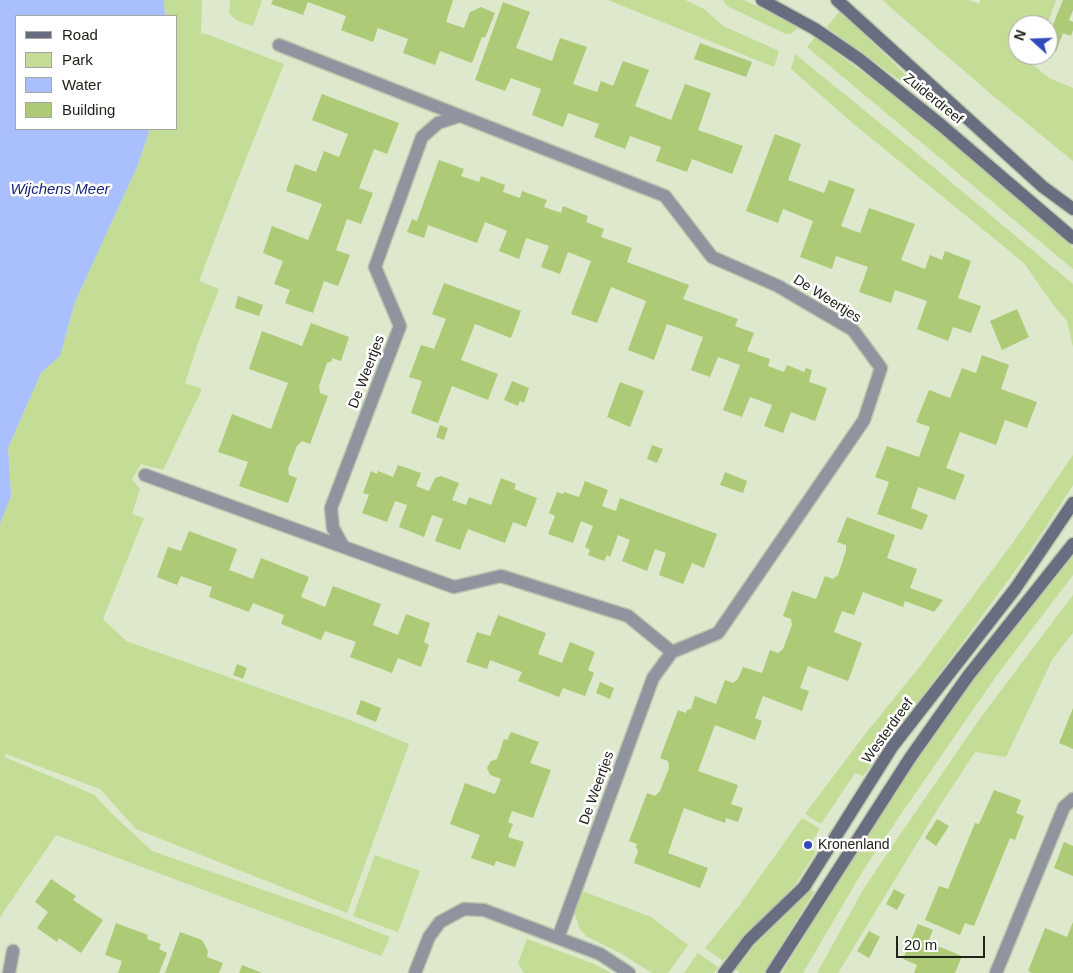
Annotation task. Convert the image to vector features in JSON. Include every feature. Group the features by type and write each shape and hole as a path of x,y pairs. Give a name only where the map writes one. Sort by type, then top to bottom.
{"street":[{"name":"Zuiderdreef","path":"837,0 1043,187 1073,210"},
{"name":"Zuiderdreef","path":"769,2 815,28 859,60 948,131 1073,238"},
{"name":"De Weertjes","path":"279,45 665,196 712,257 778,286 853,330 881,368 864,420 718,633 672,652 653,678 558,938"},
{"name":"De Weertjes","path":"343,546 333,528 331,508 400,326 375,267 422,137 438,123 459,116"},
{"path":"145,474 454,587 501,576 628,616 672,652"},
{"name":"Westerdreef","path":"724,973 749,940 804,887 892,747 1015,588 1073,503"},
{"path":"772,973 910,758 968,676 1073,544"},
{"path":"996,973 1064,807 1073,799"},
{"path":"415,973 429,937 440,922 464,909 484,910 600,954 629,973"},
{"path":"9,973 13,951"}],"green space":[{"path":"164,0 202,0 201,33 284,64 199,281 219,289 185,383 202,389 163,470 141,464 132,479 140,489 132,514 144,518 103,619 126,641 350,720 409,744 347,913 136,829 100,789 6,754 4,757 95,795 109,811 152,851 332,914 390,937 381,956 56,835 0,917 0,524 11,496 8,448 41,373 60,356 75,302 137,167 150,130 178,130 178,15 165,15"},
{"path":"230,0 262,0 253,26 238,21 229,14"},
{"path":"608,0 685,0 704,9 723,26 779,51 774,67"},
{"path":"724,0 744,0 799,27 791,34 786,34 729,7 725,4"},
{"path":"882,0 968,0 979,4 981,0 1056,0 1051,15 1008,15 1008,65 1033,65 1049,78 1073,88 1073,161 991,94"},
{"path":"839,12 912,81 913,84 910,88 827,27"},
{"path":"815,37 938,128 1073,248 1073,269 807,47"},
{"path":"795,54 1073,284 1073,347 1067,321 1054,306 1024,263 855,125 791,69"},
{"path":"1073,455 1073,485 1036,542 863,776 855,773 821,824 805,814 1012,544"},
{"path":"1073,556 1073,575 997,675 901,814 862,872 803,973 782,973 877,817 919,753 975,676"},
{"path":"1073,595 1073,633 1053,658 1006,757 975,752 939,807 838,973 817,973 863,890 895,842 981,717"},
{"path":"802,818 820,829 808,847 816,852 796,883 748,931 723,961 705,948 739,906"},
{"path":"375,855 420,871 398,932 353,916"},
{"path":"810,888 814,892 764,973 740,973 735,969 755,945 799,902"},
{"path":"582,891 651,917 688,945 668,973 652,973 622,954 586,936 580,929 574,912"},
{"path":"527,939 594,964 611,973 524,973 518,963"},
{"path":"698,953 718,967 714,973 684,973"}],"water":[{"name":"Wijchens Meer","path":"0,0 164,0 165,15 15,15 15,130 150,130 137,167 75,302 60,356 41,373 8,448 11,496 0,524"}],"building":[{"path":"273,0 453,0 446,22 464,28 470,12 481,7 495,13 485,38 482,37 472,63 440,51 435,65 403,53 408,39 378,28 373,42 341,30 346,16 308,2 303,15 271,4"},
{"path":"1063,0 1073,0 1073,10 1069,20 1073,22 1073,30 1071,36 1063,33 1058,47 1058,15"},
{"path":"503,2 530,12 516,48 552,61 560,38 587,47 573,84 597,92 601,81 613,86 623,61 649,70 635,106 671,120 685,84 711,93 698,130 743,146 732,174 692,159 687,172 656,161 661,147 630,136 625,149 594,137 599,124 568,113 563,127 532,115 541,89 511,78 505,91 475,80"},
{"path":"700,43 752,62 746,77 694,59"},
{"path":"322,94 399,123 387,154 374,149 359,188 373,193 361,224 347,219 336,250 350,255 338,286 324,281 313,313 285,303 290,290 274,284 283,261 263,253 272,226 308,240 322,204 286,191 295,164 316,172 324,151 339,157 348,134 312,120"},
{"path":"775,134 801,144 788,180 824,193 829,180 855,189 841,226 860,233 869,208 915,224 901,260 925,269 930,255 942,260 945,251 971,261 958,298 981,306 971,333 953,327 948,341 917,329 927,301 895,290 891,303 859,292 868,267 836,256 832,269 800,257 813,221 783,209 778,223 746,211"},
{"path":"439,160 464,169 461,176 479,182 481,176 505,185 503,192 520,198 522,191 547,200 544,207 561,213 563,206 588,216 586,222 604,229 601,237 632,248 627,262 689,285 683,299 738,319 735,326 754,333 747,351 770,359 768,366 784,372 787,365 804,372 806,368 812,370 809,382 827,388 815,421 791,412 783,433 764,426 772,405 750,397 742,417 723,410 740,365 718,357 710,377 691,370 703,337 667,324 654,360 628,350 646,301 611,287 597,323 571,314 591,261 568,252 560,274 541,267 549,246 526,238 519,259 499,251 507,231 485,222 477,243 428,225 424,238 407,232 412,219 417,221"},
{"path":"444,283 521,311 511,338 475,324 461,360 498,374 488,400 452,386 438,423 411,413 422,381 409,377 421,345 434,349 446,319 432,314"},
{"path":"238,296 263,305 259,316 235,308"},
{"path":"1017,309 1029,337 1002,350 990,321"},
{"path":"311,323 349,337 341,361 332,358 332,361 327,363 319,386 320,393 328,396 310,444 302,441 297,446 288,469 289,475 297,478 288,503 239,486 248,462 218,452 232,414 271,429 288,383 249,369 262,331 302,346"},
{"path":"982,355 1009,365 1001,389 1037,402 1027,428 1005,420 996,445 960,432 946,468 965,475 955,500 918,487 911,508 928,515 922,530 877,514 889,482 875,477 887,446 919,457 930,427 916,422 929,390 950,398 962,368 976,373"},
{"path":"512,381 529,388 524,403 520,401 518,406 504,400"},
{"path":"620,382 644,391 630,427 607,417"},
{"path":"440,425 448,428 444,440 436,437"},
{"path":"652,445 663,449 657,463 647,459"},
{"path":"398,465 421,473 416,486 429,491 435,478 441,476 459,483 452,500 466,505 469,497 491,505 501,478 516,484 514,489 537,498 526,527 513,522 505,543 468,529 460,550 435,541 443,519 432,515 424,537 399,527 407,505 395,501 387,522 362,513 369,495 363,493 371,471 377,474 378,471 393,477"},
{"path":"725,472 747,481 743,493 720,485"},
{"path":"585,481 608,490 602,506 616,511 620,498 717,534 704,568 692,563 683,584 659,575 666,553 655,549 647,571 622,561 630,540 618,535 610,557 607,555 604,561 588,555 590,550 585,547 593,526 581,521 573,543 548,534 555,516 549,513 557,492 563,494 564,492 579,497"},
{"path":"847,517 895,535 887,558 917,569 910,588 943,600 934,612 905,601 903,607 863,592 854,615 842,611 834,632 862,643 848,681 808,666 800,688 809,691 802,711 763,696 755,718 762,721 755,740 715,725 698,771 738,785 731,804 743,808 738,822 726,818 725,823 684,808 668,853 708,868 700,888 634,863 638,851 637,844 629,841 647,793 655,796 660,791 669,768 668,761 660,758 678,710 686,713 687,710 691,709 695,696 716,704 725,680 733,683 738,679 743,667 762,673 770,650 778,653 783,649 792,625 791,619 783,616 792,591 816,599 825,576 833,579 838,575 846,551 846,545 837,542"},
{"path":"189,531 237,549 229,570 253,579 261,558 309,577 301,597 325,607 333,586 381,604 373,625 398,635 406,614 430,623 424,642 429,645 421,667 398,658 392,673 350,657 356,642 325,631 321,640 281,624 284,615 253,603 249,612 209,597 212,587 181,576 177,585 157,577 168,547 181,551"},
{"path":"498,615 546,633 538,654 562,663 570,642 595,652 588,670 594,673 585,696 563,688 559,697 518,681 522,672 490,660 487,669 466,662 477,632 490,636"},
{"path":"237,664 247,668 243,679 233,675"},
{"path":"600,682 614,688 610,699 596,693"},
{"path":"361,700 381,708 376,722 356,714"},
{"path":"1073,708 1073,749 1059,743"},
{"path":"511,732 539,742 530,763 551,770 533,818 512,811 508,822 513,824 508,837 524,842 515,867 496,861 494,866 471,858 480,835 450,824 465,783 495,794 501,779 490,775 487,768 491,761 497,759 504,739 507,740"},
{"path":"994,790 1021,800 1016,813 1024,816 1015,840 1010,838 974,926 965,923 960,935 925,920 939,886 948,889 975,823 979,824"},
{"path":"937,819 949,826 936,846 925,838"},
{"path":"1064,842 1073,846 1073,876 1054,868"},
{"path":"51,879 76,896 73,900 103,920 81,953 59,938 57,942 37,928 48,912 35,902"},
{"path":"894,889 905,895 897,910 886,904"},
{"path":"1073,922 1073,973 1032,973 1028,971 1045,928 1067,937"},
{"path":"116,923 148,935 147,939 161,944 159,949 167,953 159,973 118,973 122,961 105,955"},
{"path":"918,924 933,930 928,942 962,956 955,973 914,973 917,965 903,959"},
{"path":"869,931 880,937 869,958 857,951"},
{"path":"180,932 202,940 208,951 207,957 223,963 219,973 165,973"},
{"path":"242,965 262,973 239,973"}],"place":[{"name":"Kronenland","path":"808,845"}]}
